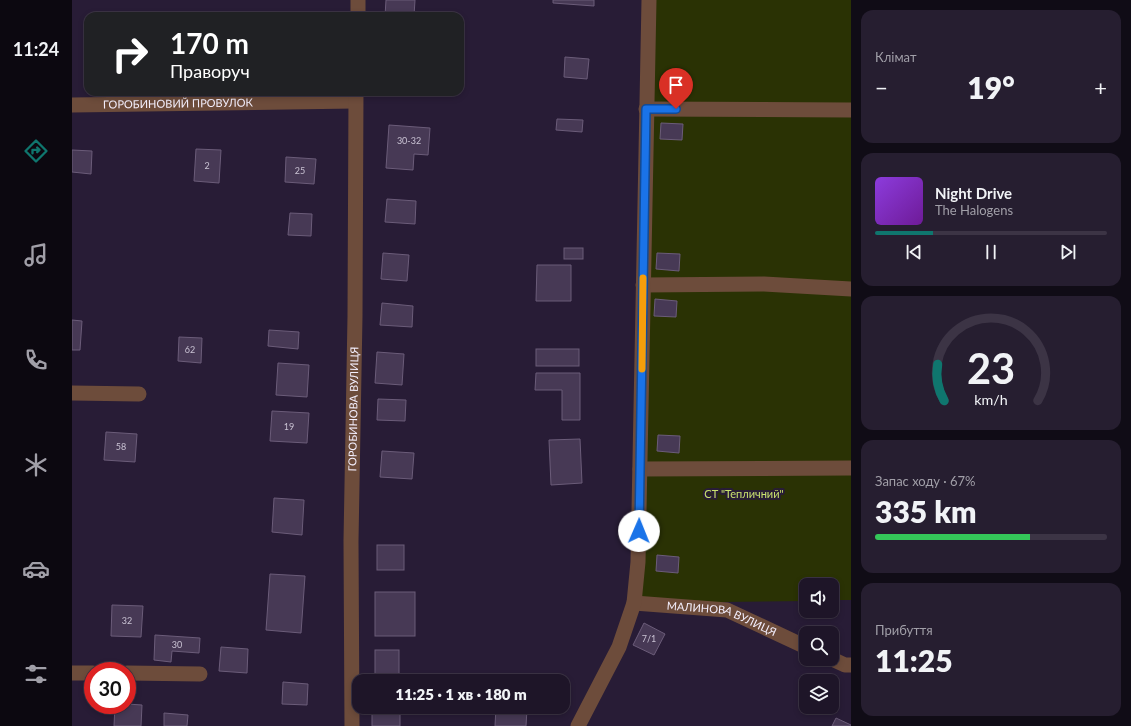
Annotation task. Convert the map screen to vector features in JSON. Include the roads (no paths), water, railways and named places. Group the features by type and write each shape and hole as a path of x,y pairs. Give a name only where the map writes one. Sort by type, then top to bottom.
{"street":[{"path":"358,0 358,12"},
{"path":"578,726 619,647 634,603 638,562 649,0"},
{"name":"ГОРОБИНОВИЙ ПРОВУЛОК","path":"72,105 356,97"},
{"name":"ГОРОБИНОВА ВУЛИЦЯ","path":"352,726 356,97"},
{"path":"646,109 851,110"},
{"path":"643,285 764,284 851,289"},
{"path":"72,393 139,394"},
{"path":"640,469 851,468"},
{"name":"МАЛИНОВА ВУЛИЦЯ","path":"634,603 727,610 799,644"},
{"path":"839,662 845,665 851,665"},
{"path":"72,673 84,673"},
{"path":"136,673 200,674"}],"park label":[{"name":"СТ \"Тепличний\"","path":"744,494"}]}
